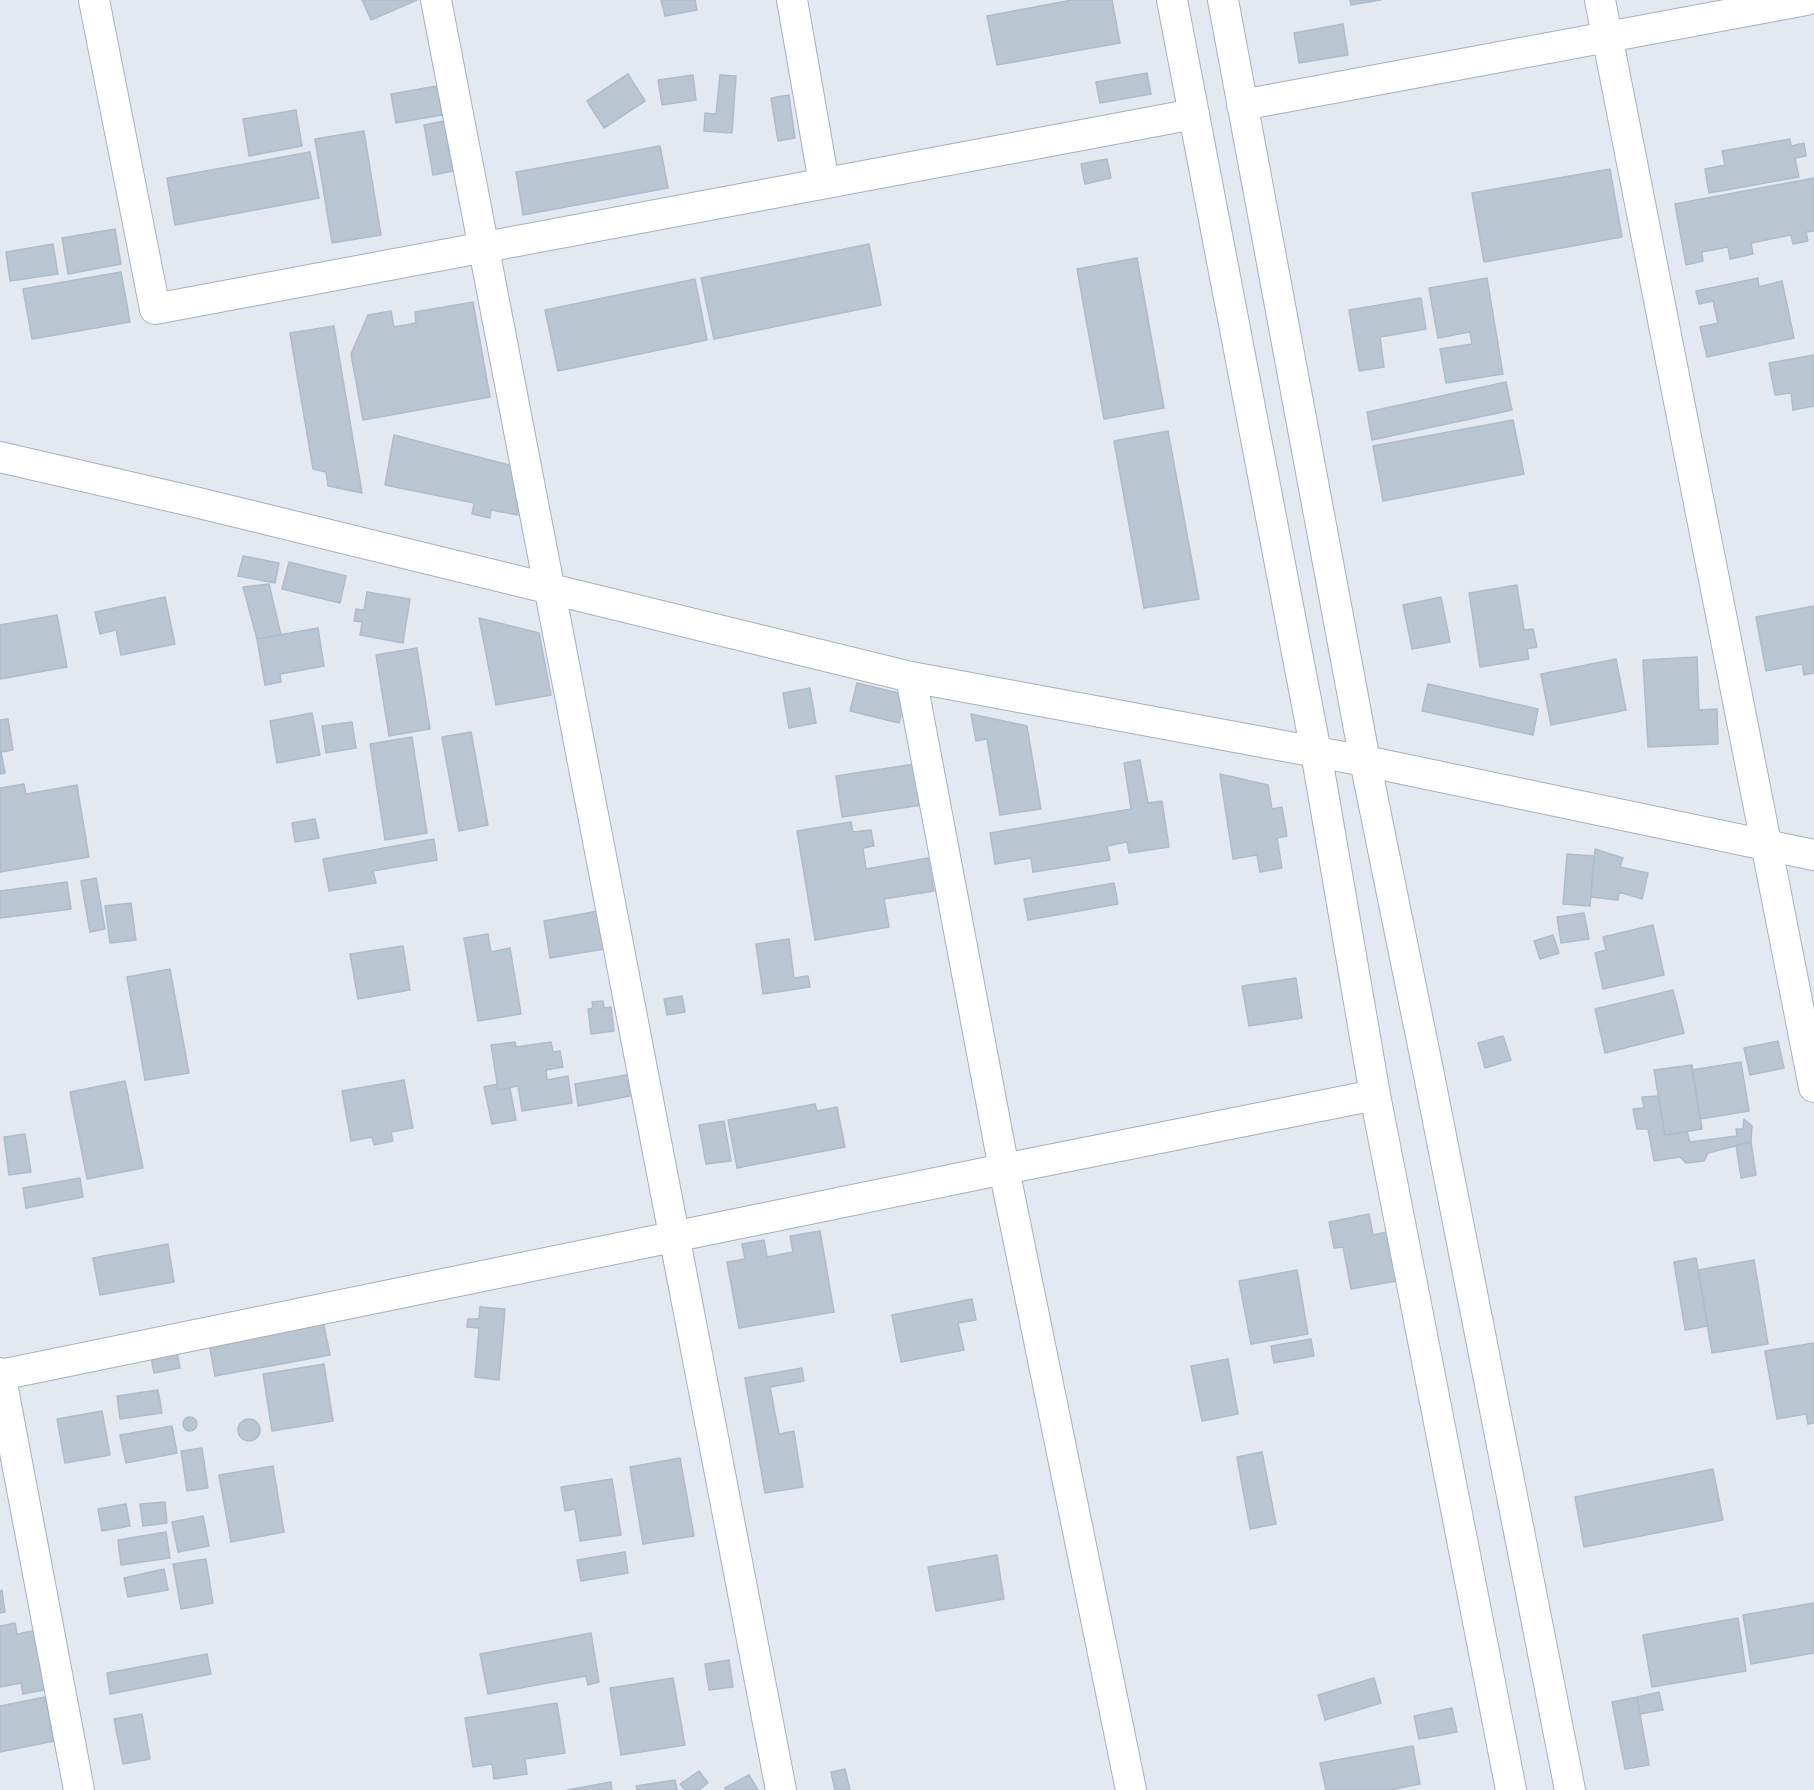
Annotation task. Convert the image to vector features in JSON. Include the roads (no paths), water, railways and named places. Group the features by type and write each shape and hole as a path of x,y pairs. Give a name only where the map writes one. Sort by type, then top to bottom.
{"street":[{"path":"94,0 154,309 1194,114"},
{"path":"436,0 781,1790"},
{"path":"792,0 824,183"},
{"path":"1173,0 1316,752 1375,1095 1511,1790"},
{"path":"1222,0 1365,762 1427,1063 1570,1790"},
{"path":"1600,0 1814,1087"},
{"path":"1242,105 1806,0"},
{"path":"0,457 207,504 911,677 1316,752 1814,855"},
{"path":"911,677 1004,1168 1131,1790"},
{"path":"80,1790 0,1375 1004,1168 1375,1095"}]}
